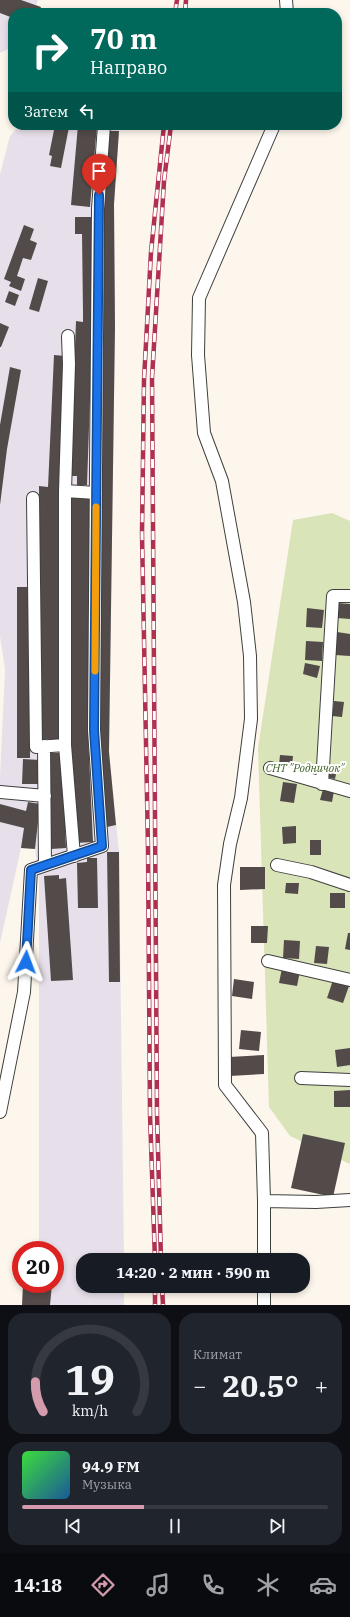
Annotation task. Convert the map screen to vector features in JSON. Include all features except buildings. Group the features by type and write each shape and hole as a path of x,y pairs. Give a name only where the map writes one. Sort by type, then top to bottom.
{"street":[{"path":"0,1112 24,992 31,870 102,846 94,730 98,209 104,130"},
{"path":"264,1253 262,1134 225,1085 224,885 230,844 241,798 251,719 250,656 244,602 222,481 204,433 198,355 199,298 272,130"},
{"path":"68,336 69,364 65,491 65,745 74,856"},
{"path":"65,491 96,493"},
{"path":"33,498 36,747 65,745"},
{"path":"322,784 333,596 350,596"},
{"path":"44,746 45,865"},
{"path":"270,768 350,791"},
{"path":"0,792 45,796"},
{"path":"277,865 311,872 350,885"},
{"path":"268,961 350,980"},
{"path":"301,1078 350,1080"},
{"path":"264,1201 316,1202 350,1200"},
{"path":"264,1293 264,1305"}],"shaded area":[{"path":"0,0 38,0 35,8 8,8 8,49 0,53"},
{"path":"15,130 119,131 114,204 115,327 109,752 119,852 124,1253 76,1253 76,1293 124,1293 124,1305 39,1305 39,1293 64,1293 64,1241 39,1241 39,880 35,849 21,848 0,943 0,777 5,669 0,636 0,174 10,136"}],"green space":[{"name":"СНТ \"Родничок\"","path":"332,513 350,521 350,1164 290,1136 269,1107 258,748 293,520"}],"railway":[{"path":"176,8 177,0"},
{"path":"185,8 186,0"},
{"path":"155,1253 150,1114 148,848 142,534 144,380 151,252 163,130"},
{"path":"161,1253 157,1113 152,378 164,181 170,130"},
{"path":"155,1293 155,1305"},
{"path":"162,1293 163,1305"}],"slow traffic":[{"path":"95,671 96,507"}],"route":[{"path":"26,962 31,870 102,846 94,730 99,195"}]}
